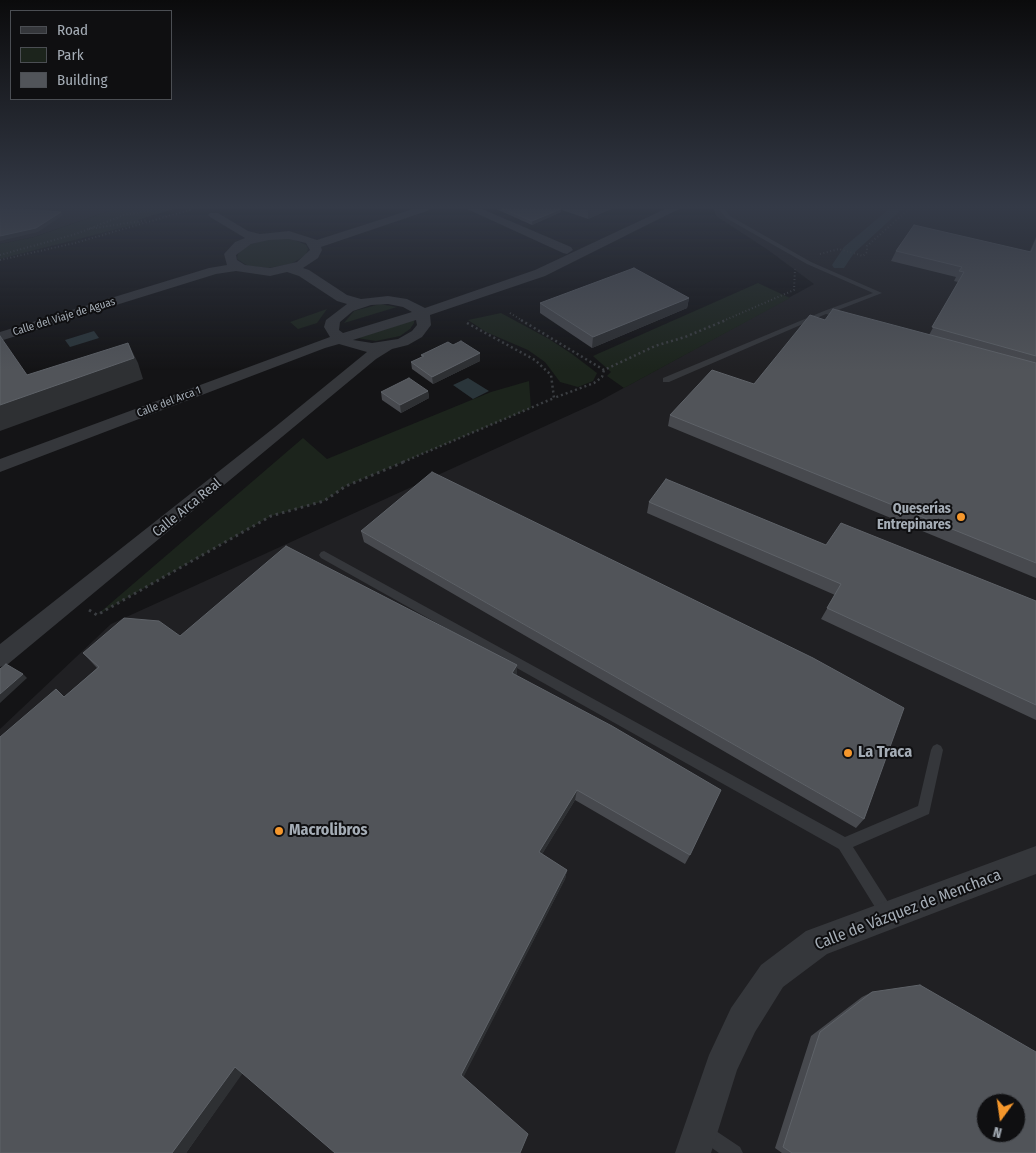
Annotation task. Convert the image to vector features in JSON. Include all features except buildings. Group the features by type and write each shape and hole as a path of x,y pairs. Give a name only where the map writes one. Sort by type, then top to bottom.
{"street":[{"path":"233,265 260,272 298,269 305,263"},
{"path":"419,310 537,263"},
{"path":"336,336 540,272 559,263"},
{"name":"Calle del Viaje de Aguas","path":"0,337 233,265"},
{"path":"298,269 350,303 388,300 407,303 419,310"},
{"path":"350,303 333,320 331,327 336,336 347,343 371,352"},
{"name":"Calle Arca Real","path":"0,657 281,432 371,352 404,342 417,334 424,325 419,310"},
{"name":"Calle del Arca 1","path":"0,455 336,336"},
{"name":"Calle del Arca 1","path":"0,466 336,336"},
{"name":"Calle de Vázquez de Menchaca","path":"697,1141 722,1068 743,1020 772,976 817,942 1036,860"}],"lane":[{"path":"666,380 826,312 879,293 809,263"},
{"path":"826,312 854,320"},
{"path":"324,555 844,844 889,916"},
{"path":"844,844 924,810 937,750"},
{"path":"697,1141 734,1153"}],"path":[{"path":"71,601 97,615 271,516 324,501 346,486 554,398 594,384 602,377 604,370 655,346 685,337 794,290 796,267 800,263"},
{"path":"510,313 604,370"},
{"path":"467,322 488,336 512,346 535,360 551,375 554,398"}],"shaded area":[{"path":"785,263 1036,263 1036,1153 0,1153 0,729 111,624 598,402 814,284"},
{"path":"94,331 99,338 70,347 65,340"},
{"path":"468,378 489,391 473,399 453,385"}],"green space":[{"path":"243,263 293,263 268,268 248,266"},
{"path":"758,283 790,298 624,388 607,376 611,372 593,356"},
{"path":"380,304 397,307 344,323 354,311"},
{"path":"327,309 317,323 298,329 290,322"},
{"path":"501,313 572,354 597,373 593,381 578,387 560,382 545,362 528,350 486,332 468,320"},
{"path":"414,320 410,329 400,336 376,341 357,338"},
{"path":"529,381 531,408 346,486 324,501 271,516 97,615 303,438 327,459 491,392"}],"place":[{"name":"Queserías Entrepinares","path":"961,517"},
{"name":"La Traca","path":"848,753"},
{"name":"Macrolibros","path":"279,831"}]}
